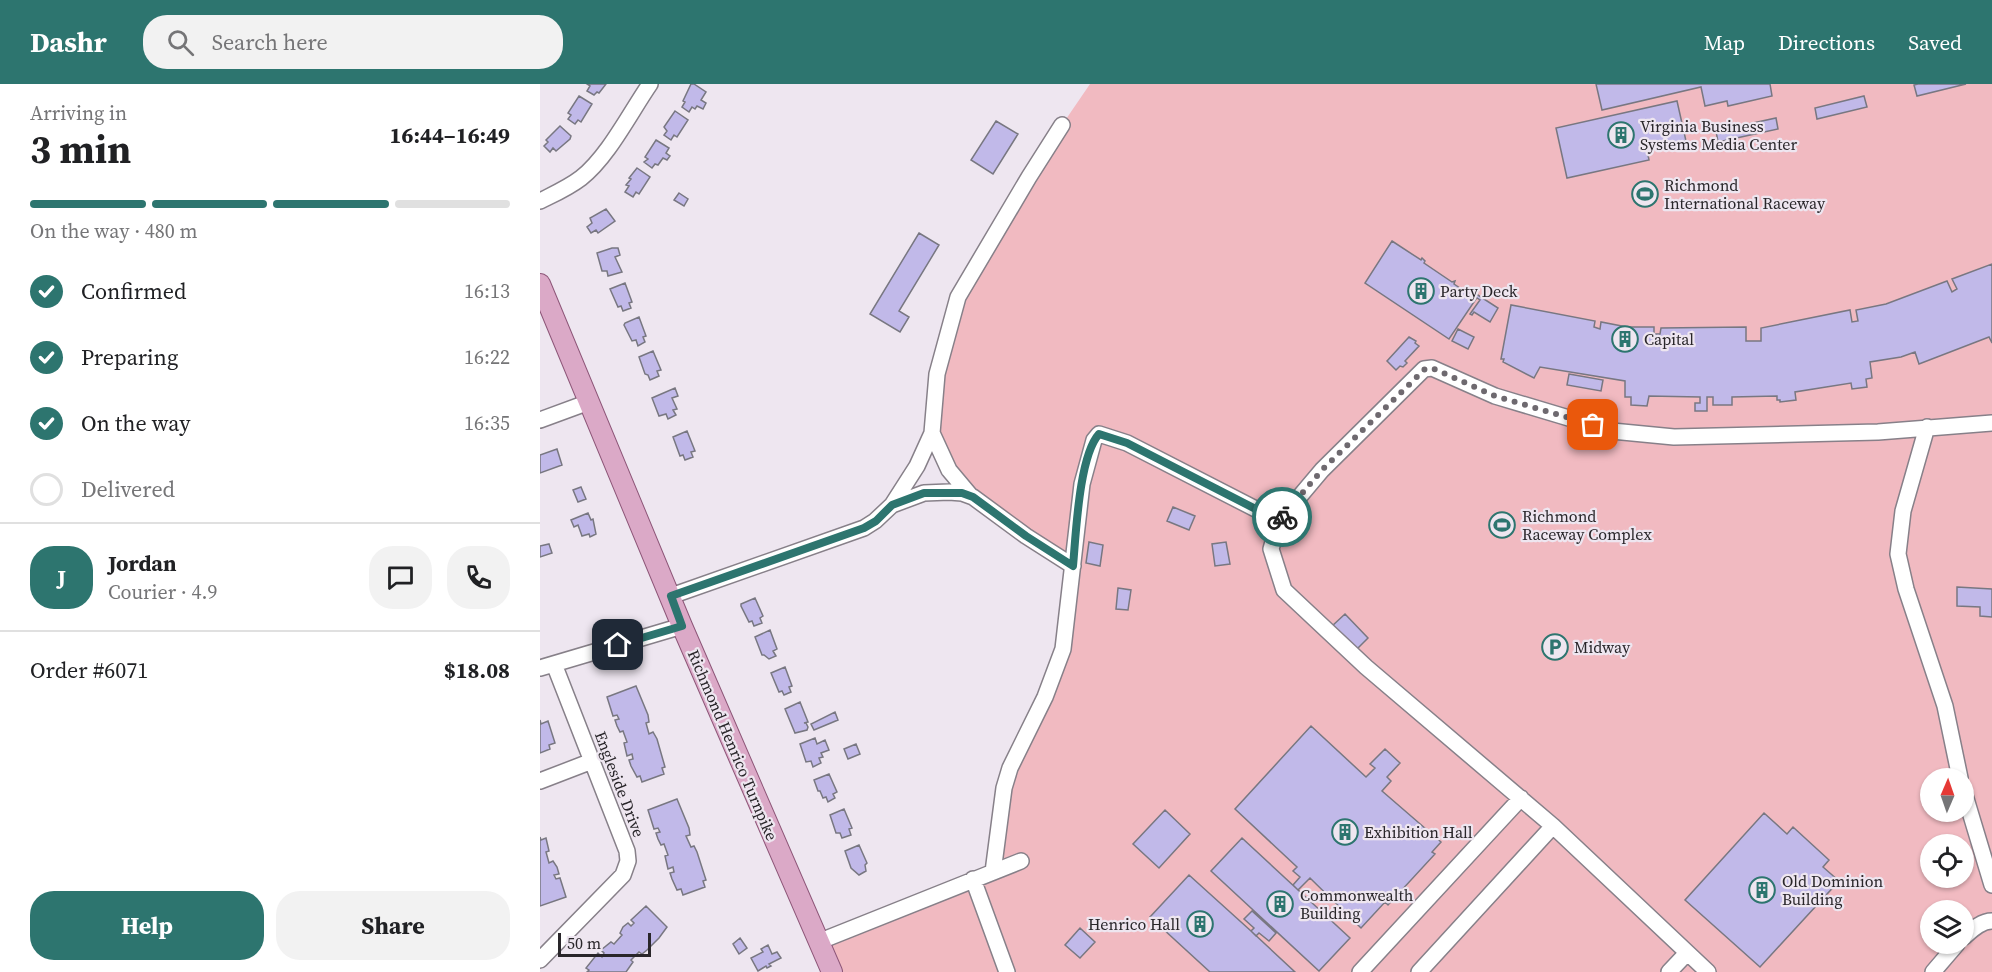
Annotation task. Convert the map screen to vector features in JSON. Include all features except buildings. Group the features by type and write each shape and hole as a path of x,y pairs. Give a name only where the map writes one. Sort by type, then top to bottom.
{"main road":[{"name":"Richmond Henrico Turnpike","path":"540,284 682,626 832,972"}],"street":[{"path":"540,201 570,187 589,171 616,136 650,84"},
{"path":"671,596 864,528 876,521 892,505 917,466 932,433 937,374 958,297 1004,217 1062,125"},
{"path":"1708,972 1553,826 1366,667 1284,590 1271,549 1279,521 1322,470 1425,369 1432,368 1495,396 1612,430 1674,437 1878,432 1992,423"},
{"path":"540,420 589,402"},
{"path":"1927,427 1903,511 1898,554 1906,590 1945,706 1958,768"},
{"path":"932,433 949,470 970,495 1026,536 1073,566"},
{"path":"993,872 1004,788 1010,768 1045,697 1062,655 1086,464 1094,440 1099,434 1127,443 1279,521"},
{"path":"892,505 932,492 970,495"},
{"path":"547,666 682,626"},
{"name":"Engleside Drive","path":"540,960 623,875 628,861 627,851 592,761 547,666"},
{"path":"540,781 592,761"},
{"path":"1360,972 1521,798"},
{"path":"1973,822 1992,885"},
{"path":"1419,972 1553,826"},
{"path":"818,942 1021,861"},
{"path":"973,879 1007,972"},
{"path":"1974,928 1992,921"},
{"path":"1669,972 1687,953"},
{"path":"1932,972 1948,954"}],"shaded area":[{"name":"Richmond Raceway Complex","path":"1090,84 1992,84 1992,972 832,972 818,942 993,872 1003,801 1045,697 1073,566 973,497 932,433 958,297 1062,125"}],"way so far":[{"path":"1282,517 1322,470 1425,369 1432,368 1495,396 1593,425"}],"place":[{"name":"Virginia Business Systems Media Center","path":"1621,135"},
{"name":"Richmond International Raceway","path":"1645,194"},
{"name":"Party Deck","path":"1421,291"},
{"name":"Capital","path":"1625,339"},
{"name":"Richmond Raceway Complex","path":"1502,525"},
{"name":"Midway","path":"1555,647"},
{"name":"Exhibition Hall","path":"1345,832"},
{"name":"Old Dominion Building","path":"1762,890"},
{"name":"Commonwealth Building","path":"1280,904"},
{"name":"Henrico Hall","path":"1200,924"}],"route":[{"path":"618,645 682,626 671,596 864,528 876,521 892,505 924,493 962,493 973,497 1026,536 1073,566 1082,484 1094,440 1099,434 1127,443 1279,521 1282,517"}]}
